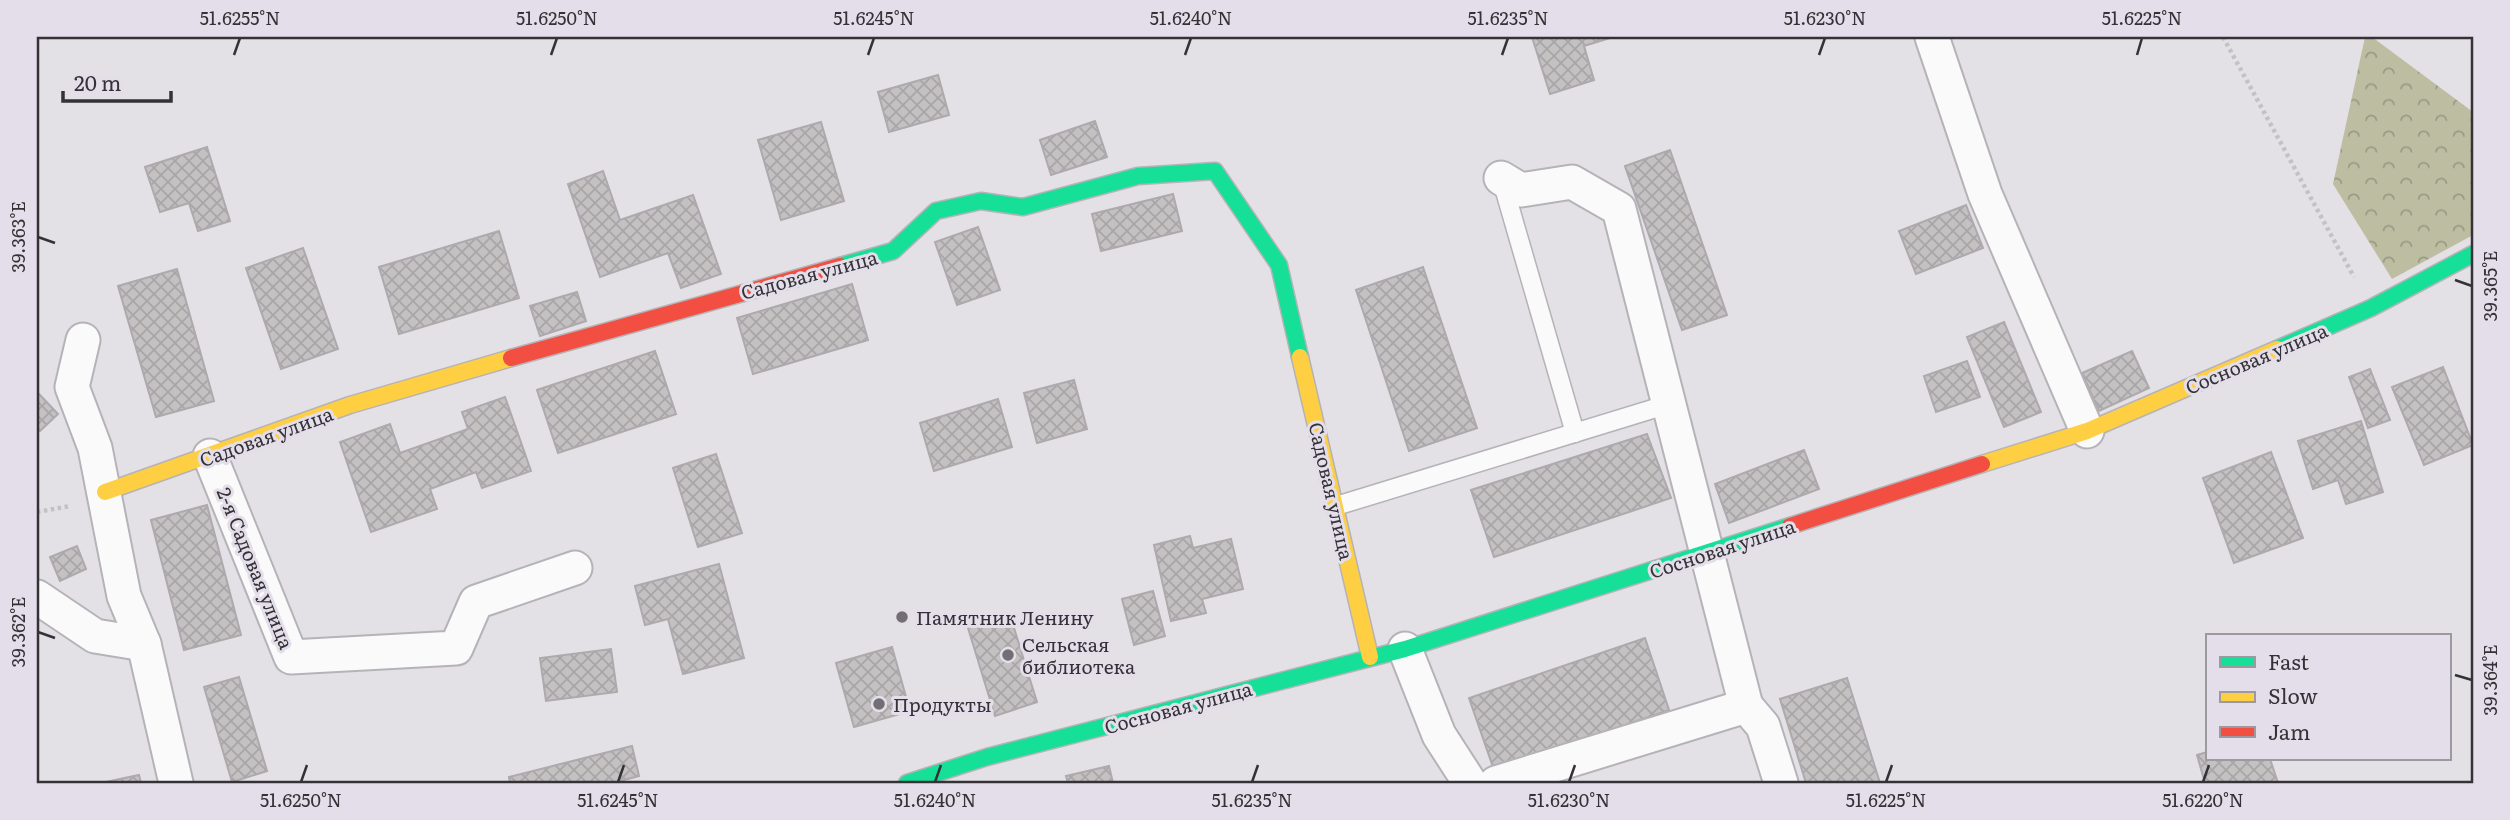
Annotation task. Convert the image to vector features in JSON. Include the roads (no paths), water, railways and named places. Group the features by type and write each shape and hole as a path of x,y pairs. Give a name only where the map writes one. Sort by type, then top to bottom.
{"street":[{"path":"1932,37 1985,194 2087,431"},
{"name":"Садовая улица","path":"105,492 350,405 613,328 893,251 936,211 981,201 1023,207 1139,176 1214,171 1279,265 1370,657"},
{"path":"1501,178 1521,190 1572,182 1619,209 1746,706 1763,726 1781,783"},
{"name":"Сосновая улица","path":"907,783 947,777 987,757 1405,649 2087,431 2371,308 2473,254"},
{"path":"83,340 72,387 95,448 124,596 144,644 176,783"},
{"name":"2-я Садовая улица","path":"210,456 291,657 456,648 476,602 575,568"},
{"path":"37,597 94,636 144,644"},
{"path":"1405,649 1439,735 1470,783"},
{"path":"1496,783 1746,706"}],"lane":[{"path":"1501,178 1574,433"},
{"path":"1336,506 1669,404"}],"place":[{"name":"Памятник Ленину","path":"902,617"},
{"name":"Сельская библиотека","path":"1008,655"},
{"name":"Продукты","path":"879,704"}]}
